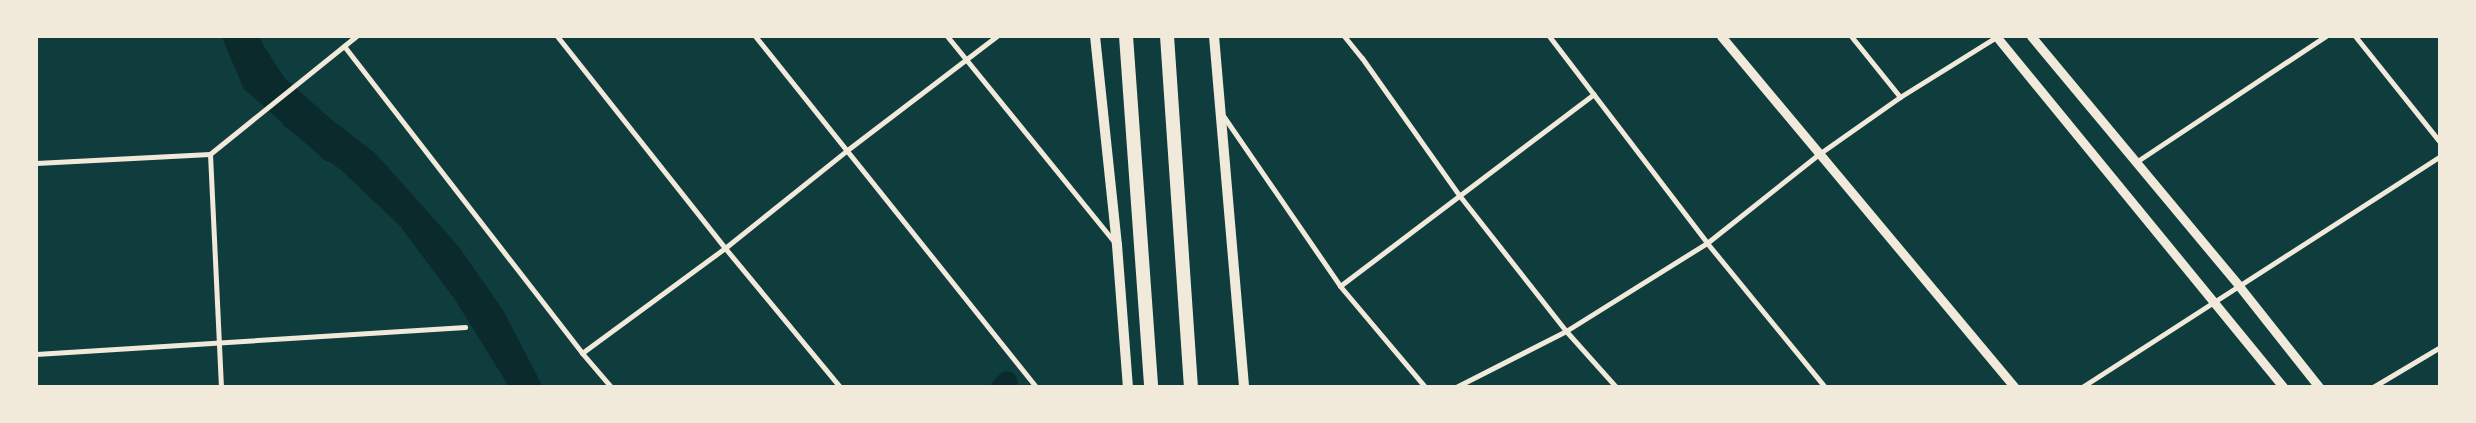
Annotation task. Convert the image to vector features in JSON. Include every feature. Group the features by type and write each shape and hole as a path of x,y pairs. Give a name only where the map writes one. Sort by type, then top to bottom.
{"highway":[{"path":"1126,36 1152,387"},
{"path":"1167,36 1190,387"}],"main road":[{"path":"1095,36 1117,245 1128,387"},
{"path":"1214,36 1244,387"}],"street":[{"path":"36,163 210,154 252,122 356,36"},
{"path":"557,36 725,248 840,387"},
{"path":"756,36 1036,387"},
{"path":"948,36 1117,245"},
{"path":"582,353 725,248 846,151 967,61 997,36"},
{"path":"1344,36 1362,58 1459,195 1566,331 1616,387"},
{"path":"1549,36 1706,243 1825,387"},
{"path":"1721,36 2015,387"},
{"path":"1851,36 1900,97"},
{"path":"1456,387 1566,331 1706,243 1819,154 1900,97 1997,36 2283,387"},
{"path":"2032,36 2239,286 2319,387"},
{"path":"2136,162 2326,36"},
{"path":"2355,36 2440,142"},
{"path":"344,46 582,353 611,387"},
{"path":"1340,286 1594,94"},
{"path":"1220,113 1340,286 1425,387"},
{"path":"210,154 221,387"},
{"path":"2082,387 2440,156"},
{"path":"36,354 465,327"},
{"path":"2373,387 2440,347"}],"water":[{"path":"231,36 257,36 284,77 259,98 235,55"},
{"path":"310,103 376,154 459,247 503,310 543,387 509,387 456,301 400,226 342,171 282,124"}],"waterway":[{"path":"240,36 258,78 334,145"},
{"path":"1001,387 1007,381"}]}
